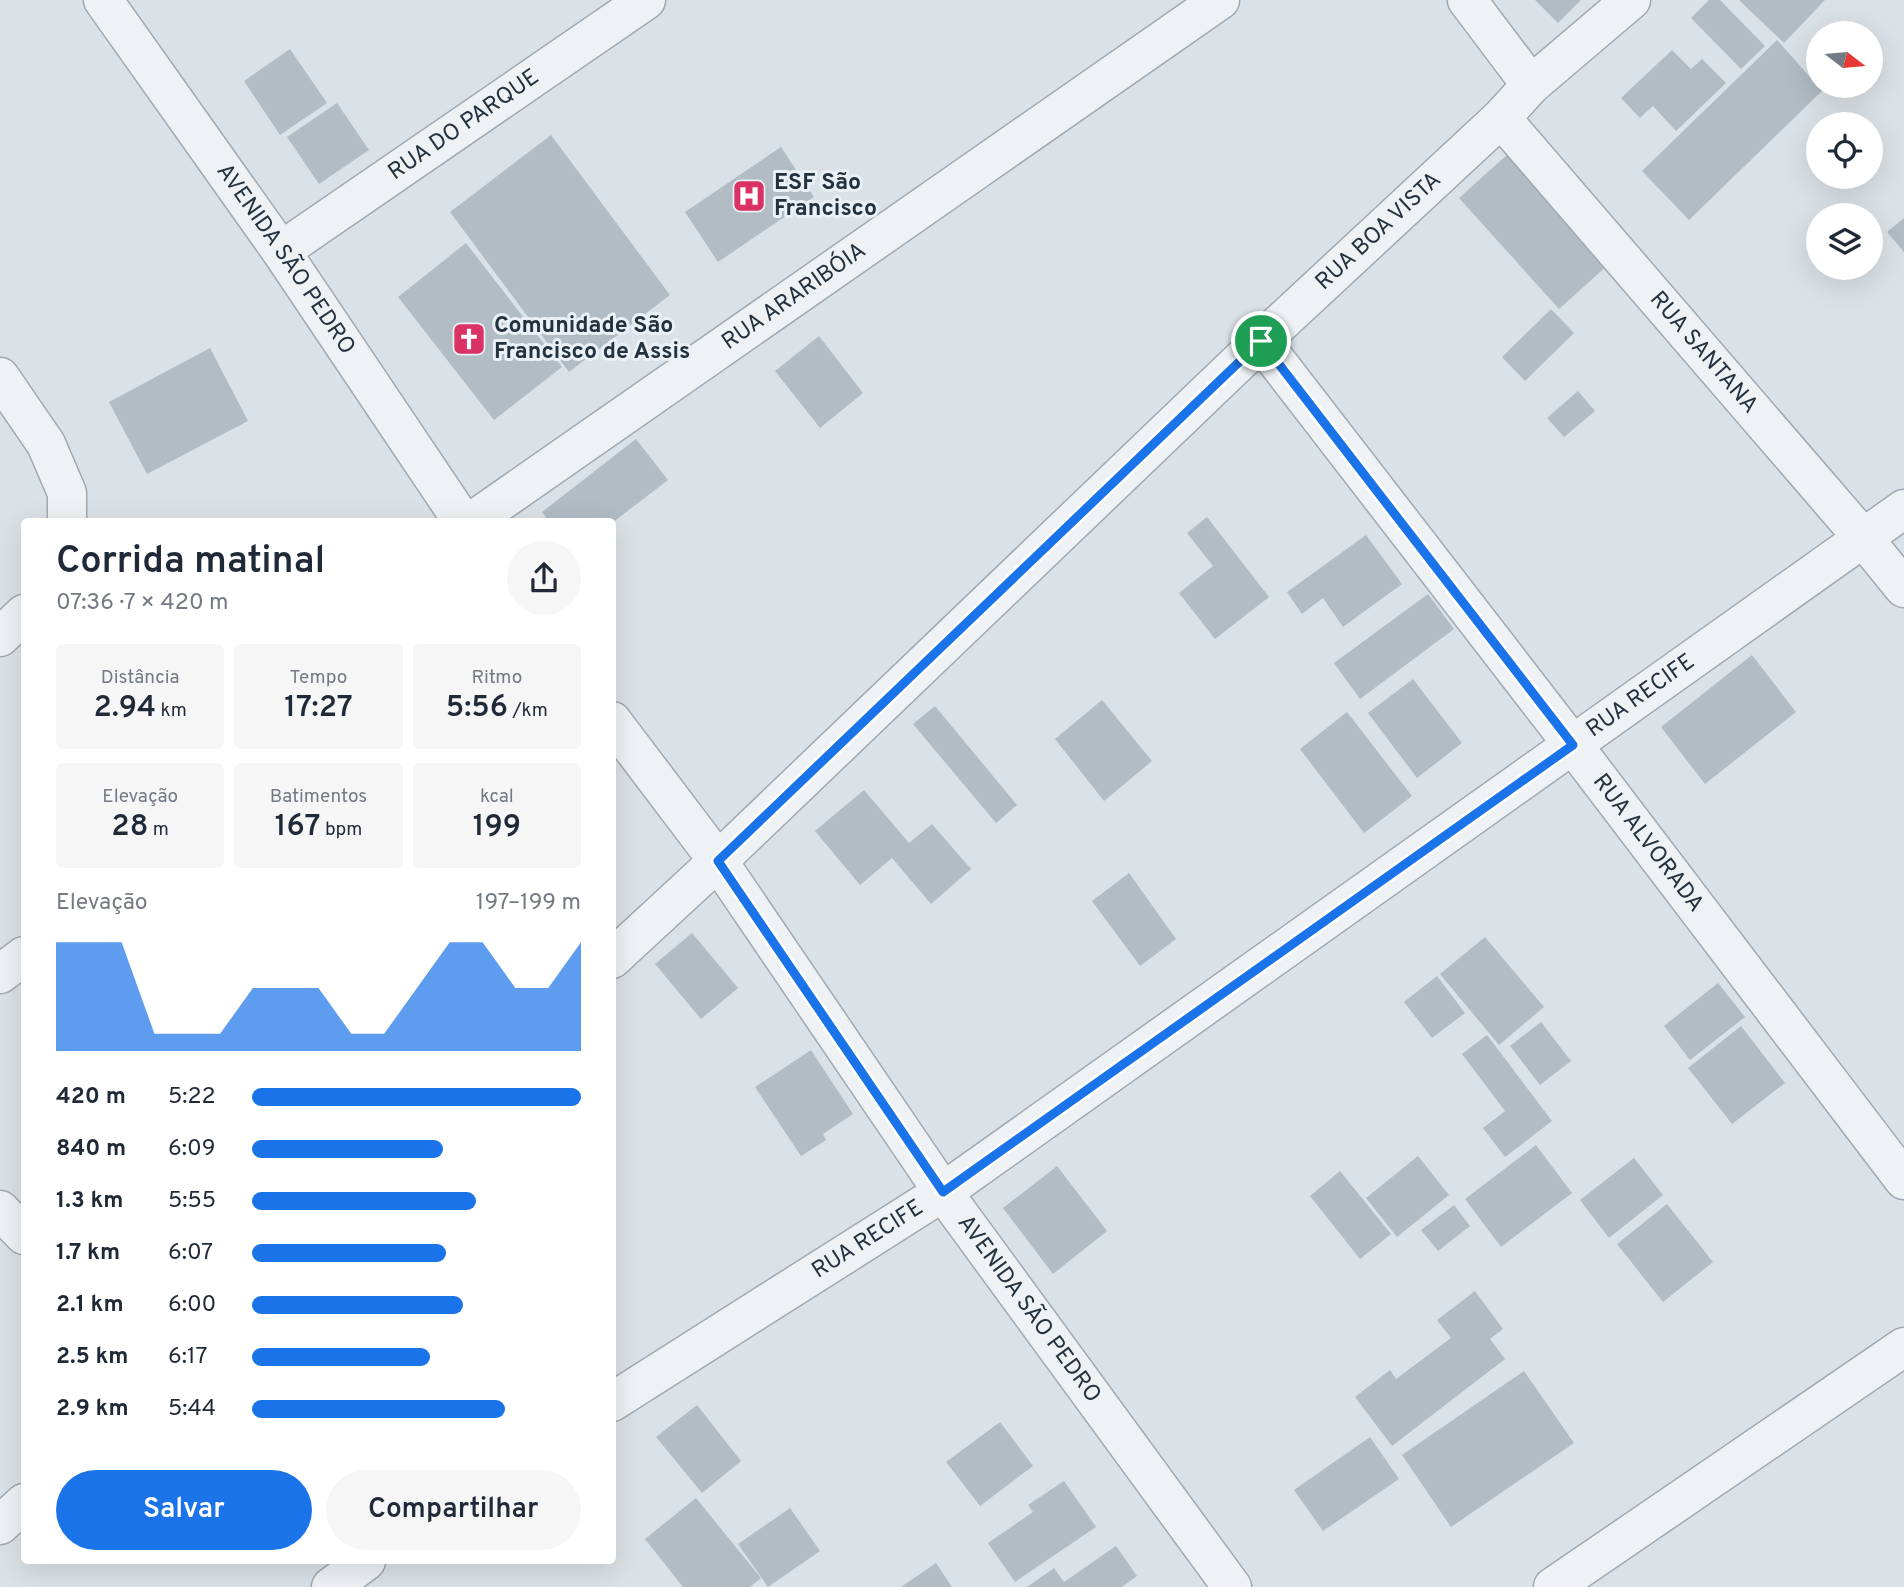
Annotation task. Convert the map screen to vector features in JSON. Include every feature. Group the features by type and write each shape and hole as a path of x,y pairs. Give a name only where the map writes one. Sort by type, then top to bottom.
{"street":[{"name":"AVENIDA SÃO PEDRO","path":"103,0 281,251 460,518"},
{"name":"RUA DO PARQUE","path":"281,251 646,0"},
{"name":"RUA ARARIBÓIA","path":"477,518 1220,0"},
{"path":"1467,0 1531,85"},
{"name":"RUA BOA VISTA","path":"616,955 1261,341 1501,117 1531,85 1631,0"},
{"name":"RUA SANTANA","path":"1501,117 1904,588"},
{"name":"RUA ALVORADA","path":"1261,341 1904,1180"},
{"path":"0,377 46,444 67,493 68,518"},
{"name":"RUA RECIFE","path":"616,1399 943,1192 1904,509"},
{"path":"0,637 21,617"},
{"name":"AVENIDA SÃO PEDRO","path":"616,726 718,861 943,1192 1232,1587"},
{"path":"0,974 21,958"},
{"path":"0,1210 21,1231"},
{"path":"1553,1587 1904,1347"},
{"path":"0,1525 21,1506"},
{"path":"331,1587 362,1564"}],"building":[{"path":"1535,0 1581,0 1558,23"},
{"path":"1709,0 1720,0 1765,46 1741,69 1691,18"},
{"path":"1739,0 1825,0 1784,43"},
{"path":"1777,40 1806,73 1806,98 1815,98 1689,220 1642,171"},
{"path":"290,49 327,103 280,135 244,81"},
{"path":"1672,50 1691,69 1702,59 1726,83 1676,131 1653,106 1640,118 1621,98"},
{"path":"337,103 369,150 319,184 287,137"},
{"path":"551,135 670,295 569,372 450,212"},
{"path":"781,147 814,197 718,262 685,212"},
{"path":"1509,153 1609,264 1559,309 1459,198"},
{"path":"1904,218 1904,252 1887,232"},
{"path":"466,243 562,367 494,420 398,297"},
{"path":"1551,309 1574,333 1525,381 1502,357"},
{"path":"819,336 863,393 820,428 775,371"},
{"path":"210,348 248,421 147,474 109,402"},
{"path":"1578,391 1595,411 1564,437 1547,418"},
{"path":"636,439 668,480 616,520 546,518 542,512"},
{"path":"1207,517 1269,597 1215,639 1179,593 1213,566 1187,533"},
{"path":"1366,535 1402,584 1343,627 1323,598 1302,614 1287,592"},
{"path":"1428,594 1454,629 1360,699 1334,663"},
{"path":"1752,655 1796,712 1705,784 1661,727"},
{"path":"1413,679 1462,743 1417,778 1368,713"},
{"path":"1102,700 1152,761 1104,801 1055,739"},
{"path":"935,706 1017,805 996,823 913,724"},
{"path":"1347,712 1412,796 1364,833 1300,749"},
{"path":"864,790 909,843 932,824 971,869 931,904 892,858 860,885 815,831"},
{"path":"1129,873 1176,939 1140,966 1092,901"},
{"path":"692,933 738,988 701,1019 655,964"},
{"path":"1485,937 1544,1007 1499,1045 1440,974"},
{"path":"1437,976 1465,1013 1432,1038 1404,1002"},
{"path":"1718,983 1745,1017 1690,1060 1664,1026"},
{"path":"1541,1022 1571,1061 1540,1085 1510,1046"},
{"path":"1741,1026 1785,1083 1732,1124 1688,1068"},
{"path":"1487,1035 1552,1121 1505,1157 1483,1128 1505,1111 1462,1054"},
{"path":"811,1050 853,1114 823,1134 826,1140 801,1156 755,1087"},
{"path":"1536,1145 1572,1193 1501,1247 1465,1199"},
{"path":"1418,1156 1449,1195 1397,1237 1366,1198"},
{"path":"1634,1158 1663,1195 1609,1238 1580,1200"},
{"path":"1057,1166 1107,1231 1053,1274 1003,1208"},
{"path":"1340,1171 1391,1234 1360,1259 1310,1196"},
{"path":"1667,1204 1713,1262 1663,1302 1617,1244"},
{"path":"1454,1205 1470,1226 1438,1251 1421,1230"},
{"path":"1475,1291 1503,1329 1490,1339 1505,1359 1392,1446 1355,1397 1390,1370 1396,1379 1451,1338 1437,1320"},
{"path":"1524,1371 1574,1443 1451,1527 1402,1455"},
{"path":"697,1405 741,1461 702,1493 656,1437"},
{"path":"1000,1422 1033,1466 980,1506 946,1462"},
{"path":"1370,1437 1399,1479 1323,1531 1294,1490"},
{"path":"1064,1481 1096,1527 1015,1582 988,1543 1033,1512 1028,1505"},
{"path":"696,1498 761,1578 750,1587 683,1587 645,1539"},
{"path":"790,1508 820,1551 768,1587 738,1544"},
{"path":"1116,1546 1137,1576 1122,1587 1027,1587 1054,1568 1064,1582"},
{"path":"936,1563 952,1587 901,1587"}],"place":[{"name":"ESF São Francisco","path":"749,196"},
{"name":"Comunidade São Francisco de Assis","path":"469,339"}],"route":[{"path":"1261,341 1573,745 943,1192 718,861 1261,341"}]}
